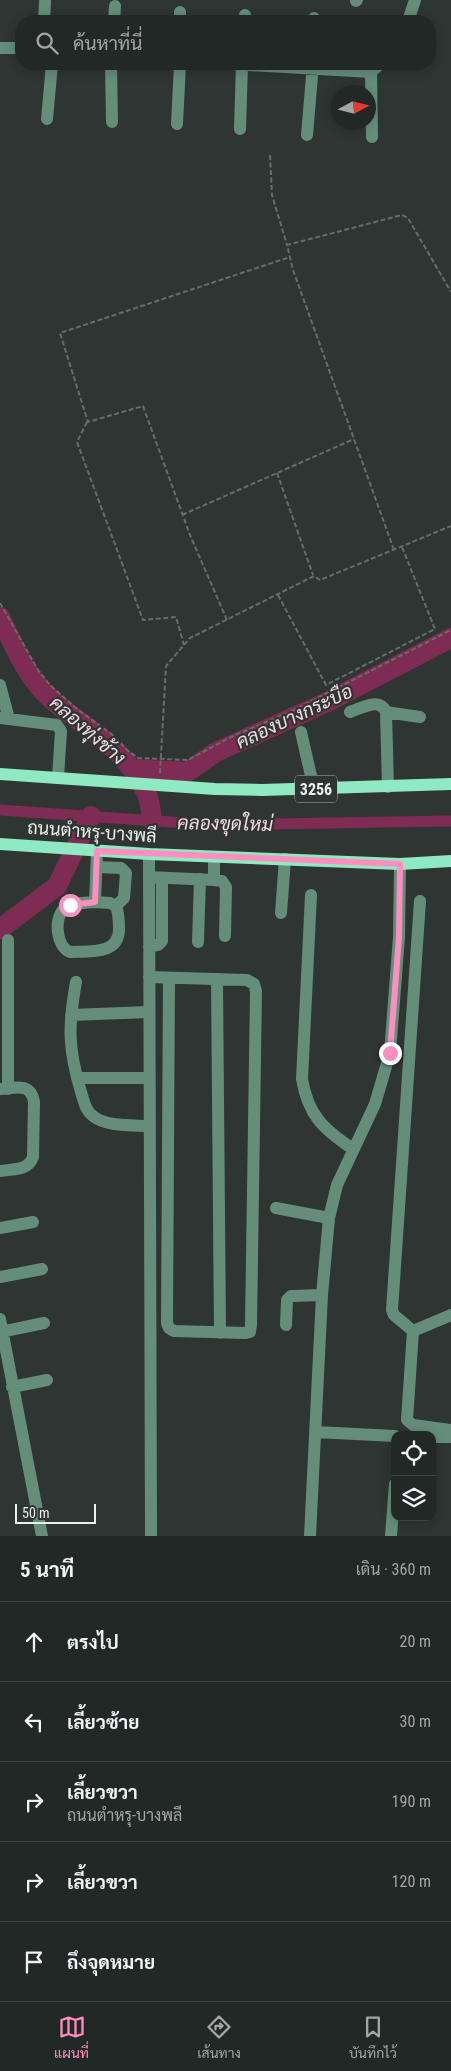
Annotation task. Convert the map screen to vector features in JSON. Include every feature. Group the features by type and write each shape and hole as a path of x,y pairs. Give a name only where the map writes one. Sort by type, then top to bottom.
{"main road":[{"name":"3256","path":"0,774 253,790 451,784"},
{"name":"ถนนตำหรุ-บางพลี","path":"0,844 214,857 400,864 451,861"}],"street":[{"path":"410,15 416,0"},
{"path":"44,15 45,2"},
{"path":"114,15 115,6"},
{"path":"0,48 15,48"},
{"path":"47,120 51,70"},
{"path":"111,70 112,122"},
{"path":"177,124 180,70"},
{"path":"240,129 242,70"},
{"path":"307,135 312,70"},
{"path":"372,137 376,70"},
{"path":"0,685 4,718 51,723 60,728 58,778"},
{"path":"350,712 379,704 384,707 386,712 388,787"},
{"path":"386,712 420,718"},
{"path":"301,732 314,789"},
{"path":"95,902 97,851"},
{"path":"149,854 148,1078 151,1536"},
{"path":"214,857 214,880"},
{"path":"282,913 285,859"},
{"path":"310,1536 322,1295 330,1218 337,1184 374,1104 390,1053 399,937 400,864"},
{"path":"97,867 121,868 126,873 124,898 116,906"},
{"path":"149,877 222,881 226,887 225,936"},
{"path":"149,947 160,944 162,941 162,878"},
{"path":"198,942 200,879"},
{"path":"311,895 302,1079 304,1094 312,1113 330,1134 353,1149"},
{"path":"413,1331 394,1315 392,1310 420,901"},
{"path":"95,902 110,903 116,906 119,939 115,945 107,949 70,952 62,947 59,940 59,918 61,913 70,905 95,902"},
{"path":"0,1171 24,1168 33,1157 33,1095 27,1088 22,1086 4,1089 8,940"},
{"path":"149,977 248,980 254,984 256,992 251,1326 250,1332 246,1334 174,1331 169,1328 170,978"},
{"path":"217,980 220,1333"},
{"path":"76,982 70,1015 70,1046 86,1109 94,1117 111,1123 149,1126"},
{"path":"70,1015 149,1012"},
{"path":"77,1078 148,1078"},
{"path":"276,1208 330,1218"},
{"path":"0,1228 33,1222"},
{"path":"0,1277 42,1269"},
{"path":"286,1325 287,1300 291,1296 322,1295"},
{"path":"413,1331 451,1315"},
{"path":"42,1536 1,1327 44,1323"},
{"path":"413,1331 407,1420 413,1425 451,1430"},
{"path":"12,1388 48,1380"},
{"path":"316,1432 391,1436"},
{"path":"436,1437 451,1437"},
{"path":"391,1536 392,1521"}],"path":[{"path":"270,154 272,195 290,257 394,550"},
{"path":"287,245 402,215 408,218 451,292"},
{"path":"88,422 60,333 290,257"},
{"path":"184,645 176,617 143,620 77,442 88,422 143,406 182,515 227,620"},
{"path":"182,515 354,439"},
{"path":"277,474 314,576 320,580 451,526"},
{"path":"277,594 326,685 435,629 402,547"},
{"path":"159,785 166,666 190,638 314,576"},
{"path":"0,603 38,670 50,685 77,709 114,736 138,758 188,760 231,737 290,712 451,630"}],"waterway":[{"name":"คลองทุ่งช้าง","path":"0,617 24,665 42,690 111,746 135,773 147,794 152,820"},
{"name":"คลองบางกระบือ","path":"132,769 187,772 216,752 325,703 451,638"},
{"name":"คลองขุดใหม่","path":"0,810 213,825 451,821"},
{"name":"คลองบางกระบือ","path":"0,929 57,886 91,816"}],"route":[{"path":"70,905 95,902 97,851 400,864 399,937 390,1053"}]}
